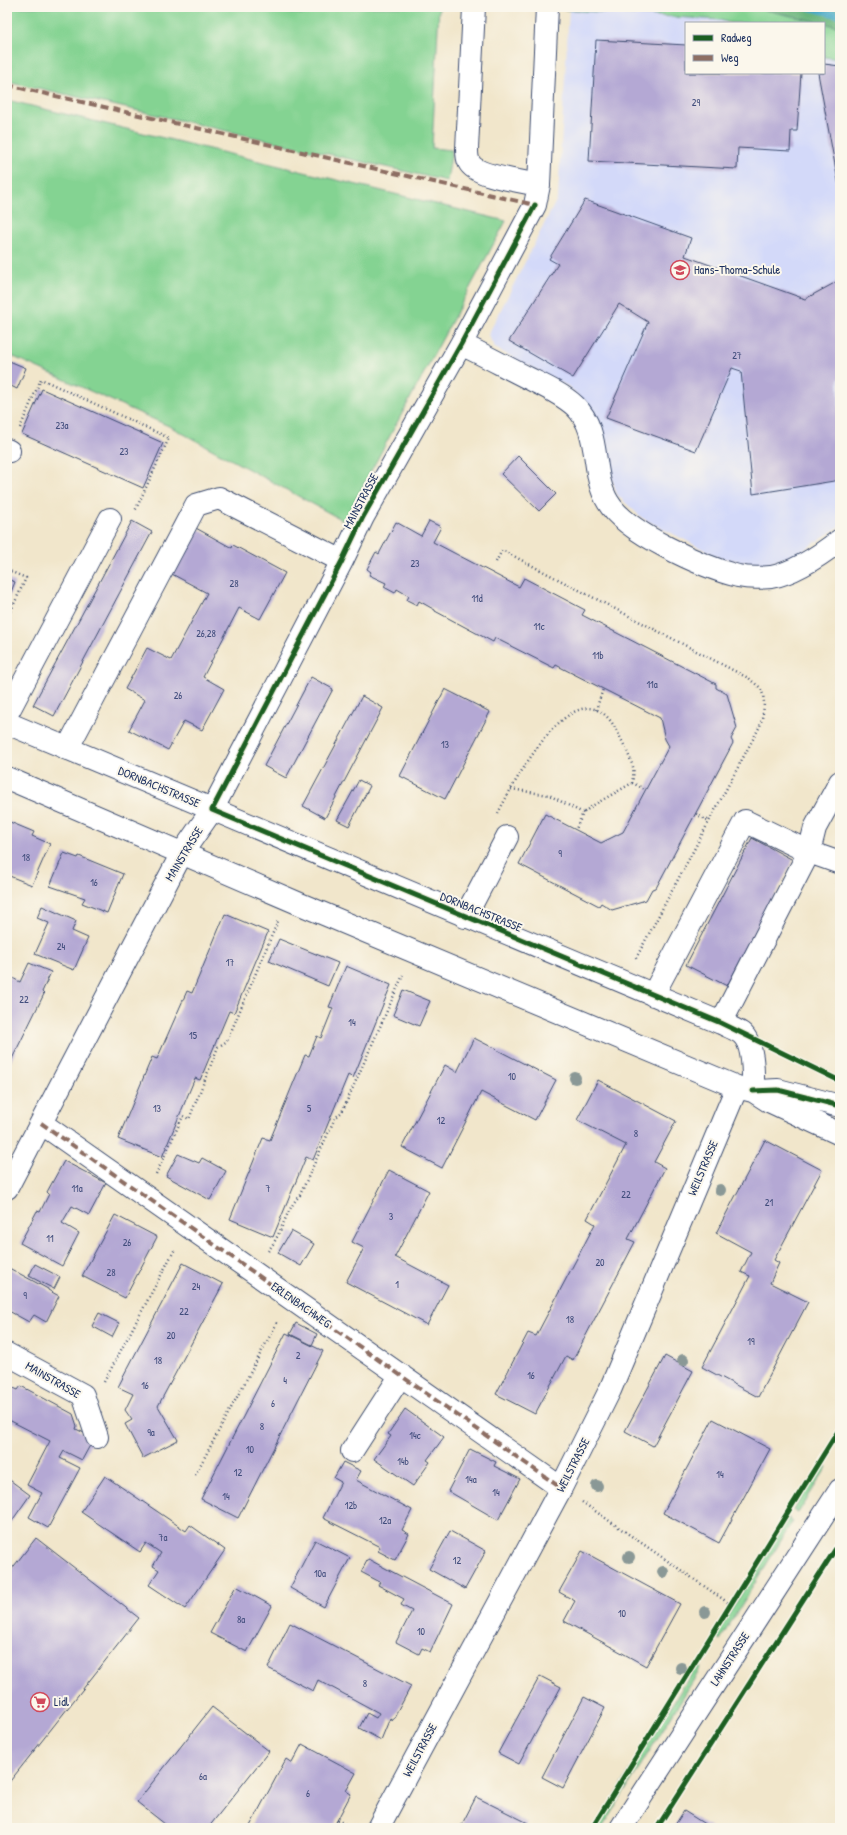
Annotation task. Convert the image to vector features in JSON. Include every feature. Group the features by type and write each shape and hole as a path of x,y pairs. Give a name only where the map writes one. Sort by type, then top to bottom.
{"street":[{"path":"474,7 467,149 469,162 476,170 537,195 547,7"},
{"name":"MAINSTRASSE","path":"7,1188 182,853 212,810 342,561 363,517 461,344 537,195"},
{"path":"461,344 557,393 576,407 588,425 594,445 600,482 608,502 616,514 635,529 706,566 740,576 771,577 802,566 840,540"},
{"path":"67,749 196,506 219,498 342,561"},
{"path":"7,714 110,519"},
{"name":"DORNBACHSTRASSE","path":"7,723 721,1023 742,1034"},
{"path":"7,778 288,899 414,950 745,1089 840,1134"},
{"path":"721,1023 809,852 815,828 840,782"},
{"path":"653,995 744,821 809,852 840,863"},
{"path":"465,916 507,837"},
{"path":"742,1034 753,1061 745,1089"},
{"path":"745,1089 778,1090 840,1106"},
{"name":"WEILSTRASSE","path":"378,1828 561,1488 610,1390 745,1089"},
{"name":"ERLENBACHWEG","path":"42,1123 561,1488"},
{"name":"MAINSTRASSE","path":"7,1354 83,1395 96,1437"},
{"path":"352,1451 401,1375"},
{"name":"LAHNSTRASSE","path":"621,1828 840,1490"}],"path":[{"path":"8,450 41,379 169,438 130,520 110,519"},
{"path":"496,562 502,550 750,679 760,688 764,701 763,715 760,726 641,947 624,983"},
{"path":"7,570 26,578 7,619"},
{"path":"596,710 603,689"},
{"path":"497,816 511,789 535,751 554,727 572,712 584,709 596,710 608,716 616,728 633,768 632,783"},
{"path":"632,783 645,788"},
{"path":"576,829 584,813 592,806 632,783"},
{"path":"511,789 549,795 584,813"},
{"path":"696,814 709,821"},
{"path":"140,1191 158,1172 182,1116 189,1119 218,1047 227,1041 288,899"},
{"path":"253,1271 274,1244 292,1204 300,1196 335,1118 342,1112 414,950"},
{"path":"742,1034 831,1077"},
{"path":"83,1395 100,1389 188,1225"},
{"path":"196,1475 291,1298"},
{"path":"561,1488 730,1604"},
{"path":"337,1820 353,1828"}],"shaded area":[{"name":"Hans-Thoma-Schule","path":"569,10 720,20 727,22 685,22 685,74 825,74 825,57 840,59 840,526 796,555 761,564 720,558 642,518 617,495 612,479 607,444 598,424 585,403 569,387 495,348 488,335 558,197"}],"green space":[{"path":"7,7 231,7 304,14 317,7 439,7 432,148 452,150 447,181 7,81"},
{"path":"231,7 317,7 304,14"},
{"path":"560,7 753,7 820,22 727,22 720,20 560,9"},
{"path":"753,7 840,7 840,27 825,24 825,22 818,22"},
{"path":"825,23 840,27 840,59 825,57"},
{"path":"7,100 506,221 344,521 171,427 7,354"},
{"path":"822,1463 827,1467 798,1513 793,1510"},
{"path":"788,1518 793,1521 720,1640 715,1636"},
{"path":"696,1666 701,1668 602,1828 595,1828"}],"building":[{"path":"596,40 685,45 685,74 801,74 797,131 791,131 790,151 738,148 737,169 589,161"},
{"path":"825,64 840,66 840,192 818,74 825,74"},
{"path":"585,200 691,238 685,256 805,299 840,280 840,378 838,379 840,480 753,494 741,371 732,368 696,451 606,418 648,322 619,304 573,378 509,341 558,264 549,259"},
{"path":"7,360 26,368 17,389 7,384"},
{"path":"42,389 163,443 143,488 22,434"},
{"path":"518,456 556,494 539,511 501,474"},
{"path":"132,521 152,532 54,716 33,705"},
{"path":"429,521 441,527 433,542 519,587 524,578 585,610 582,615 716,684 716,688 727,694 737,728 731,739 733,743 656,888 652,889 646,900 612,910 601,903 599,906 519,864 545,814 601,843 623,832 669,746 665,739 660,718 556,665 554,668 495,638 493,642 419,601 417,605 407,600 409,596 397,589 395,593 384,587 386,583 369,575 371,572 367,569 376,552 379,554 396,522 421,536"},
{"path":"194,527 232,548 233,545 285,573 260,619 239,608 203,677 224,689 202,730 184,721 168,750 129,730 145,700 125,689 147,648 171,660 207,593 170,573"},
{"path":"7,579 15,582 7,602"},
{"path":"311,677 333,689 286,778 264,766"},
{"path":"445,689 490,712 445,799 400,776"},
{"path":"362,696 383,708 325,818 303,806"},
{"path":"359,780 370,786 349,826 337,820"},
{"path":"10,822 34,832 32,836 50,844 32,885 7,875 9,870 7,869 7,829"},
{"path":"752,838 793,860 727,986 686,965"},
{"path":"64,853 78,858 79,856 123,874 107,913 82,903 85,898 50,886"},
{"path":"42,906 76,921 72,931 88,938 74,970 35,954 49,923 37,918"},
{"path":"225,914 268,932 234,1013 229,1011 200,1080 195,1078 162,1157 118,1139 152,1057 157,1059 187,991 192,993"},
{"path":"279,939 338,963 328,986 269,961"},
{"path":"29,963 51,972 42,992 44,994 7,1069 7,975 20,982"},
{"path":"346,966 391,985 353,1078 348,1075 313,1160 306,1157 273,1237 230,1219 263,1138 270,1140 305,1055 309,1056 317,1036 321,1038 333,1008 329,1007"},
{"path":"403,990 430,1001 419,1026 393,1015"},
{"path":"474,1038 556,1080 535,1120 481,1092 442,1168 402,1147 445,1065 457,1072"},
{"path":"598,1080 676,1121 654,1162 665,1168 628,1239 635,1242 573,1360 566,1356 535,1414 496,1394 528,1333 536,1336 595,1224 587,1219 626,1145 577,1120"},
{"path":"765,1140 822,1170 774,1260 779,1263 770,1283 808,1302 758,1397 702,1367 750,1276 741,1272 751,1252 716,1233"},
{"path":"178,1154 199,1163 202,1158 226,1171 210,1200 166,1176"},
{"path":"64,1161 106,1183 89,1215 72,1206 62,1223 79,1233 62,1266 20,1243 37,1211 40,1212 49,1194 47,1192"},
{"path":"389,1170 429,1191 395,1257 448,1285 427,1325 346,1282 364,1248 352,1242"},
{"path":"115,1215 157,1237 125,1298 82,1276"},
{"path":"291,1231 314,1244 301,1266 278,1253"},
{"path":"183,1263 223,1284 158,1406 178,1440 143,1458 125,1424 132,1420 125,1410 133,1394 118,1387"},
{"path":"35,1264 60,1277 54,1289 29,1276"},
{"path":"9,1268 59,1296 46,1322 34,1315 29,1322 7,1310 7,1271"},
{"path":"99,1313 119,1323 112,1337 92,1326"},
{"path":"296,1323 317,1334 312,1345 290,1334"},
{"path":"286,1333 323,1351 238,1518 201,1499"},
{"path":"665,1356 693,1371 653,1446 625,1431"},
{"path":"7,1385 18,1390 21,1386 73,1414 77,1426 76,1429 94,1438 82,1460 64,1451 60,1458 80,1468 48,1528 29,1517 42,1493 27,1485 50,1441 7,1419"},
{"path":"405,1409 444,1437 427,1460 430,1462 413,1486 374,1459 391,1436 388,1434"},
{"path":"713,1419 770,1449 719,1543 663,1513"},
{"path":"470,1449 496,1462 494,1466 520,1479 498,1520 448,1491"},
{"path":"343,1462 361,1471 356,1480 412,1510 402,1530 409,1534 395,1560 378,1551 380,1547 323,1518 341,1482 334,1478"},
{"path":"105,1476 186,1531 190,1525 225,1550 185,1609 149,1585 159,1570 153,1566 161,1553 146,1543 140,1552 81,1512"},
{"path":"7,1478 30,1495 7,1528"},
{"path":"450,1531 486,1551 465,1589 429,1569"},
{"name":"Lidl","path":"36,1538 139,1618 7,1785 7,1575"},
{"path":"315,1540 350,1558 324,1607 290,1588"},
{"path":"582,1551 680,1604 646,1666 564,1621 575,1601 559,1592"},
{"path":"368,1559 453,1604 430,1652 422,1648 419,1654 396,1642 412,1611 401,1605 404,1599 378,1585 380,1582 361,1572"},
{"path":"236,1586 272,1606 247,1652 210,1633"},
{"path":"290,1623 411,1686 393,1720 390,1718 381,1740 359,1728 367,1713 376,1718 379,1713 318,1680 313,1691 268,1668"},
{"path":"540,1676 561,1687 519,1764 498,1753"},
{"path":"584,1697 605,1708 563,1788 542,1777"},
{"path":"212,1707 269,1751 208,1828 170,1828 137,1802"},
{"path":"302,1744 356,1773 346,1791 351,1794 333,1828 249,1828 286,1759 292,1763"},
{"path":"476,1797 528,1823 525,1828 460,1828"},
{"path":"684,1811 711,1828 673,1828"}],"waterway":[{"path":"810,7 840,15"}],"marked path":[{"path":"7,85 535,205"},
{"path":"41,1123 561,1488"}],"cycle path":[{"path":"535,205 461,344 363,517 342,561 212,810 721,1023 840,1081"},
{"path":"753,1091 778,1090 840,1106"},
{"path":"592,1828 840,1428"},
{"path":"657,1828 840,1542"}],"place":[{"name":"Hans-Thoma-Schule","path":"680,270"},
{"name":"Lidl","path":"40,1702"}]}
